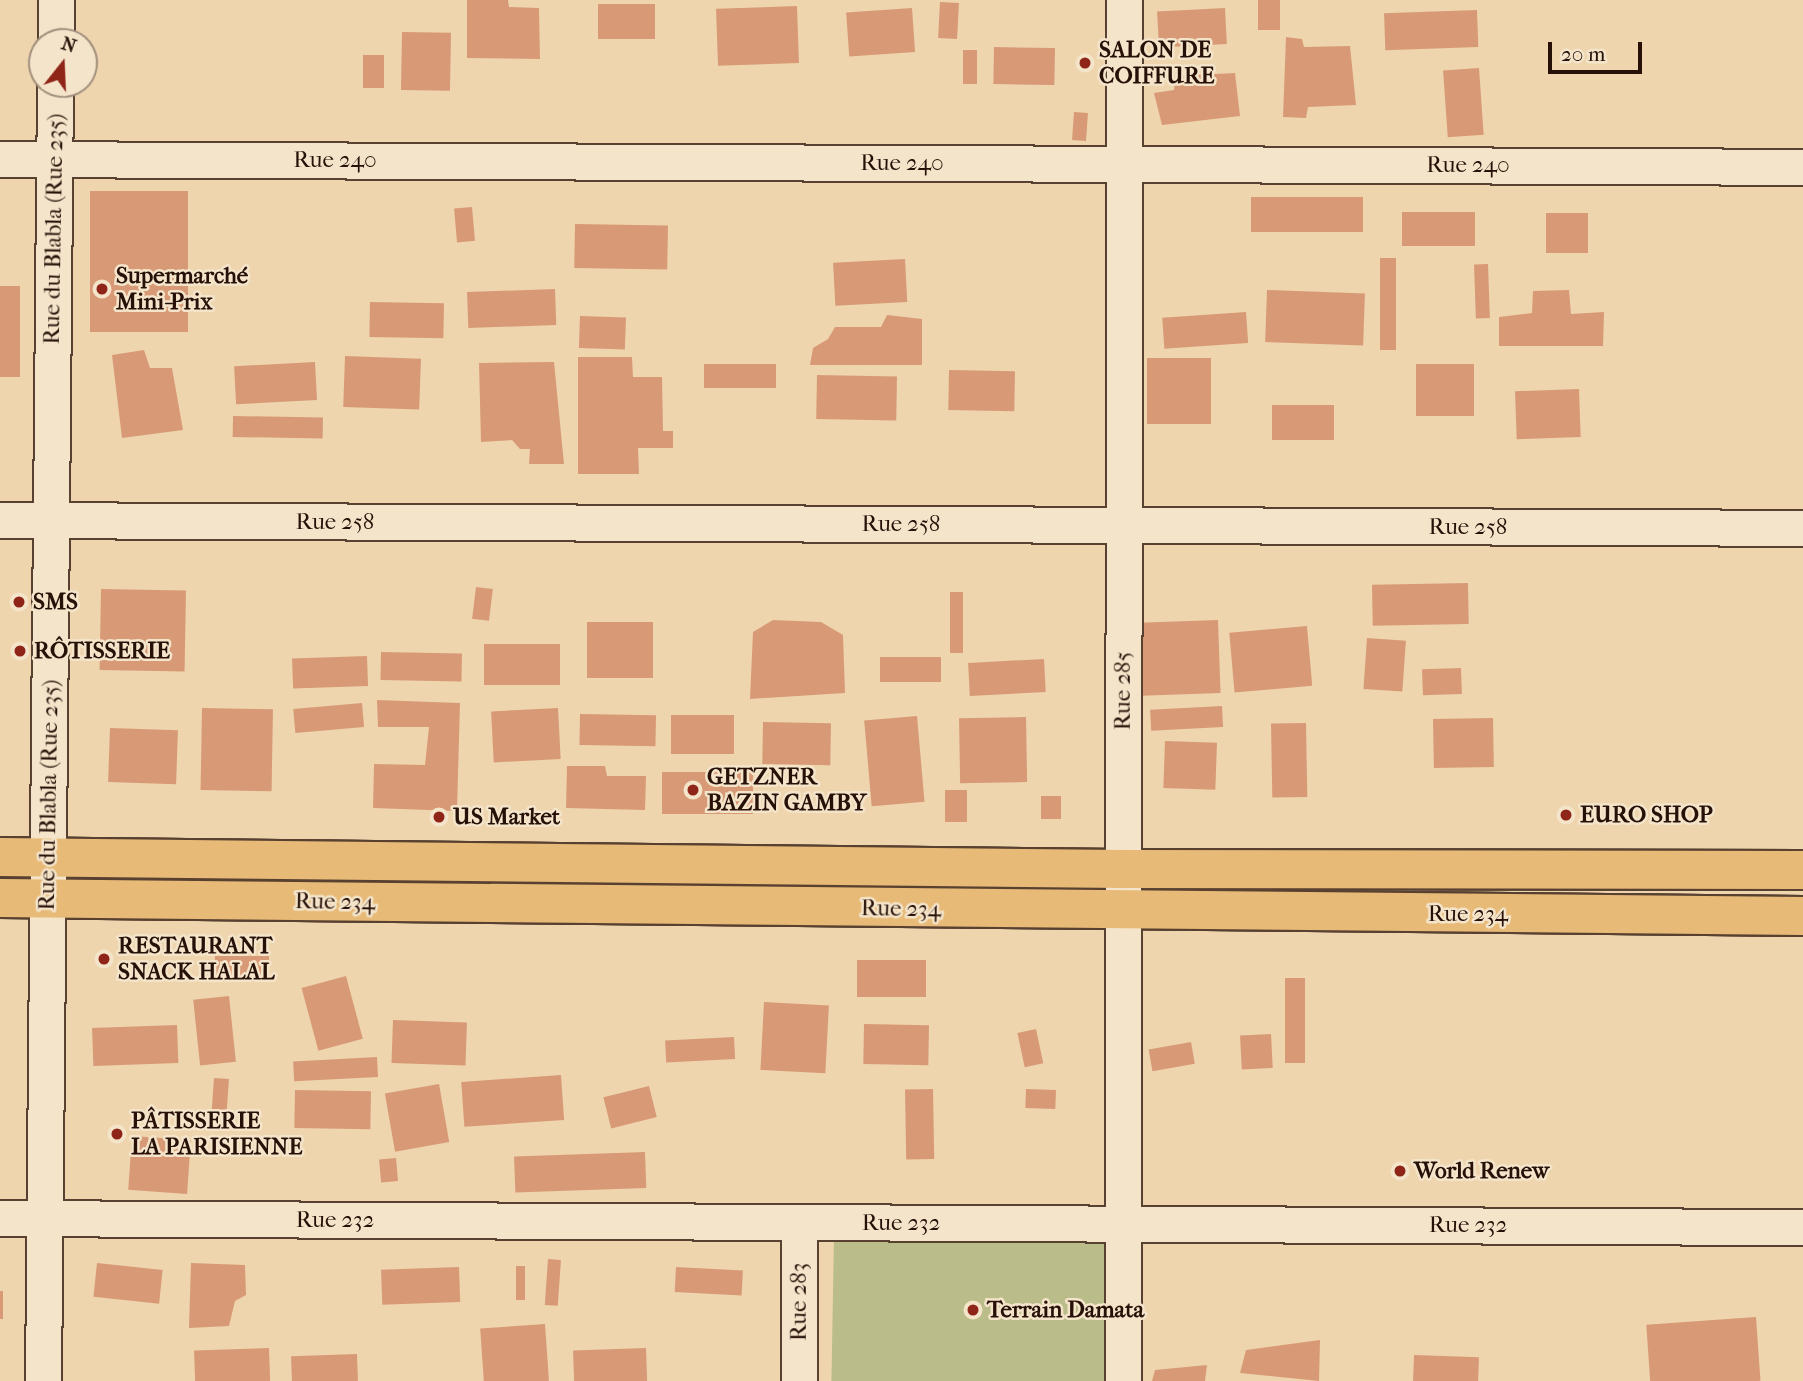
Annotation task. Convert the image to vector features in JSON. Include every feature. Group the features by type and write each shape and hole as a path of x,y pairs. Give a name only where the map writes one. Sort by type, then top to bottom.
{"main road":[{"name":"Rue 234","path":"0,856 1123,869 1803,870"},
{"name":"Rue 234","path":"0,898 1123,912 1803,916"}],"street":[{"path":"56,0 56,28"},
{"name":"Rue 285","path":"1123,1381 1124,0"},
{"name":"Rue du Blabla (Rue 235)","path":"43,1381 55,98"},
{"name":"Rue 240","path":"0,159 1803,167"},
{"name":"Rue 258","path":"0,520 1803,528"},
{"name":"Rue 232","path":"0,1219 1803,1227"},
{"name":"Rue 283","path":"799,1222 799,1381"}],"green space":[{"name":"Terrain Damata","path":"834,1235 1115,1240 1112,1381 831,1381"}],"building":[{"path":"467,0 508,0 509,7 539,8 540,59 467,58"},
{"path":"1258,0 1280,0 1280,30 1258,30"},
{"path":"940,2 959,3 957,39 938,38"},
{"path":"598,4 655,4 655,39 598,39"},
{"path":"797,6 799,63 718,66 716,9"},
{"path":"912,8 915,52 849,56 846,13"},
{"path":"1225,8 1227,44 1159,48 1157,12"},
{"path":"1477,10 1478,47 1385,50 1384,13"},
{"path":"402,32 451,33 450,91 401,90"},
{"path":"1286,37 1302,39 1304,47 1350,46 1356,105 1308,107 1306,118 1283,117"},
{"path":"994,47 1055,48 1054,85 993,84"},
{"path":"963,50 977,50 977,84 963,84"},
{"path":"363,55 384,55 384,88 363,88"},
{"path":"1479,68 1484,135 1448,137 1443,71"},
{"path":"1235,73 1240,116 1162,125 1154,93 1174,90 1176,76"},
{"path":"1074,112 1088,113 1086,141 1072,140"},
{"path":"90,191 188,191 188,332 90,332"},
{"path":"1251,197 1363,197 1363,232 1251,232"},
{"path":"472,207 475,241 457,242 454,209"},
{"path":"1402,212 1475,212 1475,246 1402,246"},
{"path":"1546,213 1588,213 1588,253 1546,253"},
{"path":"575,224 668,226 667,270 574,268"},
{"path":"1380,258 1396,258 1396,350 1380,350"},
{"path":"905,259 907,302 835,306 833,263"},
{"path":"1474,264 1488,264 1490,318 1476,318"},
{"path":"0,286 20,286 20,377 0,377"},
{"path":"555,289 556,325 468,328 467,292"},
{"path":"1267,290 1365,293 1363,345 1265,342"},
{"path":"1569,290 1571,314 1604,312 1603,346 1499,346 1499,317 1532,313 1533,291"},
{"path":"370,302 444,303 443,338 369,337"},
{"path":"1246,312 1248,343 1164,349 1162,318"},
{"path":"887,315 922,319 922,365 810,365 813,348 828,339 835,327 881,327"},
{"path":"580,316 626,318 625,350 579,348"},
{"path":"144,350 150,368 172,368 183,430 122,438 112,355"},
{"path":"345,356 421,359 419,410 343,407"},
{"path":"578,357 632,357 633,377 662,377 663,431 673,431 673,448 638,448 639,474 578,474"},
{"path":"1147,358 1211,358 1211,424 1147,424"},
{"path":"315,362 317,400 236,404 234,366"},
{"path":"554,362 564,464 529,464 530,449 520,449 512,440 481,442 479,363"},
{"path":"704,364 776,364 776,388 704,388"},
{"path":"1416,364 1474,364 1474,416 1416,416"},
{"path":"949,370 1015,371 1014,411 948,410"},
{"path":"817,375 897,376 896,420 816,419"},
{"path":"1579,389 1581,437 1517,439 1515,391"},
{"path":"1272,405 1334,405 1334,440 1272,440"},
{"path":"233,416 323,418 323,439 233,437"},
{"path":"1468,583 1469,624 1373,626 1372,585"},
{"path":"476,587 493,589 489,621 472,619"},
{"path":"101,589 186,590 185,671 100,670"},
{"path":"950,592 963,592 963,653 950,653"},
{"path":"773,620 821,622 843,635 845,693 750,699 753,632"},
{"path":"1218,620 1221,693 1142,696 1139,623"},
{"path":"587,622 653,622 653,678 587,678"},
{"path":"1307,626 1312,686 1235,693 1229,633"},
{"path":"1367,638 1406,641 1402,692 1363,689"},
{"path":"484,644 560,644 560,685 484,685"},
{"path":"381,652 462,653 461,681 381,680"},
{"path":"367,656 368,686 293,689 292,659"},
{"path":"880,657 941,657 941,682 880,682"},
{"path":"1044,659 1046,692 970,696 968,663"},
{"path":"1461,668 1462,694 1423,695 1422,669"},
{"path":"377,700 460,703 457,811 373,808 374,764 425,765 429,727 378,727"},
{"path":"362,703 364,727 295,733 293,709"},
{"path":"1222,706 1223,727 1151,731 1150,710"},
{"path":"202,708 273,709 272,791 201,790"},
{"path":"558,708 561,759 494,762 491,712"},
{"path":"580,714 656,715 655,746 579,745"},
{"path":"671,715 734,715 734,754 671,754"},
{"path":"917,716 924,802 872,806 864,721"},
{"path":"1026,717 1027,782 960,783 959,718"},
{"path":"1493,718 1494,767 1434,768 1433,719"},
{"path":"763,722 831,723 830,765 762,764"},
{"path":"1306,723 1307,797 1272,798 1271,724"},
{"path":"110,728 178,730 176,784 108,782"},
{"path":"1165,741 1217,743 1215,790 1163,788"},
{"path":"567,766 605,766 607,776 646,776 645,810 566,808"},
{"path":"662,772 753,772 753,814 662,814"},
{"path":"945,790 967,790 967,822 945,822"},
{"path":"1041,796 1061,796 1061,819 1041,819"},
{"path":"215,956 269,956 269,982 215,982"},
{"path":"857,960 926,960 926,997 857,997"},
{"path":"346,976 363,1039 318,1051 302,988"},
{"path":"1285,978 1305,978 1305,1063 1285,1063"},
{"path":"229,996 236,1062 200,1065 193,1000"},
{"path":"764,1002 829,1005 825,1073 760,1070"},
{"path":"393,1020 467,1023 465,1066 391,1063"},
{"path":"864,1024 929,1025 928,1065 863,1064"},
{"path":"177,1025 178,1063 93,1066 92,1028"},
{"path":"1036,1029 1043,1063 1025,1067 1017,1033"},
{"path":"1271,1034 1273,1068 1242,1070 1240,1036"},
{"path":"734,1037 735,1059 666,1063 665,1041"},
{"path":"1191,1042 1195,1064 1152,1071 1149,1049"},
{"path":"377,1057 378,1077 294,1081 293,1061"},
{"path":"561,1075 564,1120 464,1127 461,1082"},
{"path":"214,1078 229,1079 227,1112 212,1111"},
{"path":"439,1084 449,1142 395,1152 385,1094"},
{"path":"649,1086 657,1117 611,1128 603,1097"},
{"path":"905,1089 933,1089 934,1159 906,1159"},
{"path":"1026,1089 1056,1090 1055,1109 1025,1108"},
{"path":"295,1090 371,1091 370,1129 294,1128"},
{"path":"132,1136 191,1140 187,1194 128,1190"},
{"path":"645,1152 646,1188 515,1193 514,1157"},
{"path":"396,1158 398,1181 381,1182 379,1159"},
{"path":"548,1259 561,1260 558,1306 545,1305"},
{"path":"97,1263 163,1270 159,1304 93,1297"},
{"path":"191,1263 245,1265 246,1295 235,1301 229,1326 189,1328"},
{"path":"516,1266 525,1266 525,1300 516,1300"},
{"path":"459,1267 460,1302 382,1305 381,1270"},
{"path":"676,1267 743,1271 742,1295 675,1292"},
{"path":"0,1291 3,1291 3,1319 0,1319"},
{"path":"1756,1317 1760,1381 1650,1381 1646,1325"},
{"path":"545,1324 549,1381 484,1381 480,1329"},
{"path":"1320,1340 1319,1381 1240,1373 1246,1350"},
{"path":"269,1348 270,1381 195,1381 194,1351"},
{"path":"646,1348 647,1381 574,1381 573,1351"},
{"path":"357,1354 358,1381 292,1381 291,1356"},
{"path":"1414,1355 1479,1357 1478,1381 1413,1381"},
{"path":"1207,1365 1205,1381 1152,1381 1155,1370"}],"place":[{"name":"SALON DE COIFFURE","path":"1085,63"},
{"name":"Supermarché Mini-Prix","path":"102,289"},
{"name":"SMS","path":"19,602"},
{"name":"RÔTISSERIE","path":"20,651"},
{"name":"GETZNER BAZIN GAMBY","path":"693,790"},
{"name":"EURO SHOP","path":"1566,815"},
{"name":"US Market","path":"439,817"},
{"name":"RESTAURANT SNACK HALAL","path":"104,959"},
{"name":"PÂTISSERIE LA PARISIENNE","path":"117,1134"},
{"name":"World Renew","path":"1400,1171"},
{"name":"Terrain Damata","path":"973,1310"}]}
